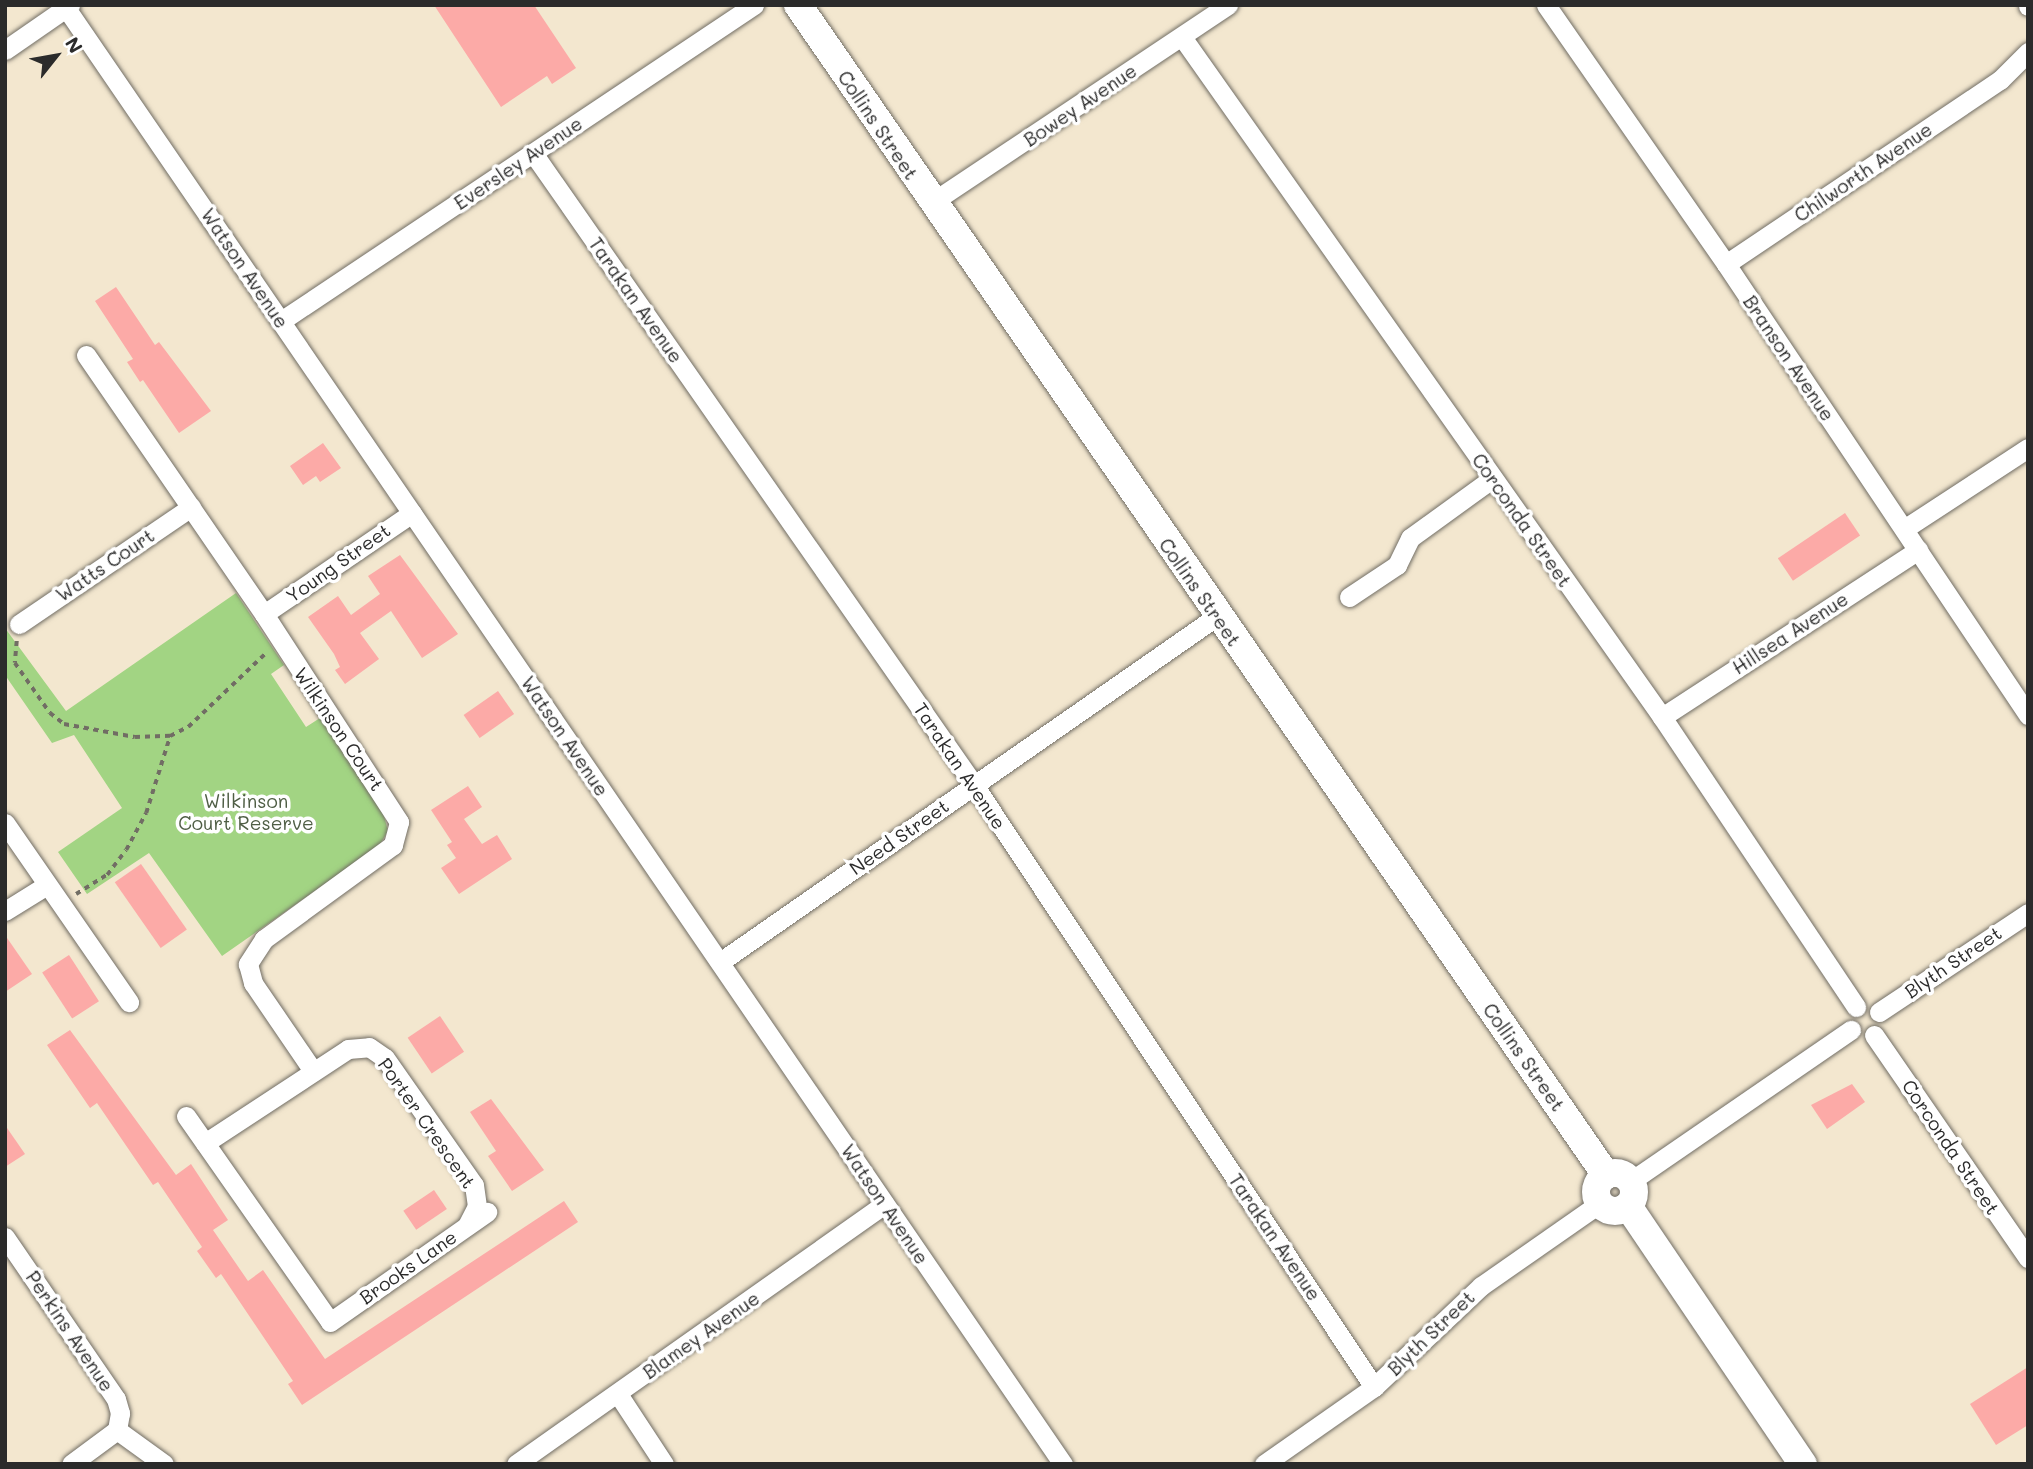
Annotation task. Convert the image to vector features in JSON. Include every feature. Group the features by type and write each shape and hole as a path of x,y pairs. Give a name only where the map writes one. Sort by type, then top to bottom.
{"street":[{"name":"Eversley Avenue","path":"281,321 754,5"},
{"name":"Collins Street","path":"798,5 931,203 1217,616 1622,1188 1803,1464"},
{"name":"Bowey Avenue","path":"931,203 1228,5"},
{"name":"Branson Avenue","path":"1546,5 1726,264 2028,715"},
{"path":"5,50 68,6"},
{"name":"Watson Avenue","path":"68,6 1063,1464"},
{"name":"Corconda Street","path":"1182,37 1662,717 1856,1007"},
{"name":"Chilworth Avenue","path":"1726,264 2000,80 2028,52"},
{"name":"Chilworth Avenue","path":"2000,80 2028,70"},
{"name":"Tarakan Avenue","path":"533,153 974,785 1374,1387"},
{"name":"Wilkinson Court","path":"86,355 264,614 399,821 393,845 264,939 248,964 253,983 313,1071"},
{"path":"1905,529 2028,448"},
{"path":"1349,597 1397,565 1410,538 1493,478"},
{"name":"Watts Court","path":"19,624 191,507"},
{"name":"Young Street","path":"264,614 412,513"},
{"name":"Hillsea Avenue","path":"1662,717 1918,550"},
{"name":"Need Street","path":"720,962 1217,616"},
{"path":"5,823 128,1002"},
{"path":"5,911 47,885"},
{"name":"Blyth Street","path":"1879,1012 2028,913"},
{"path":"1867,1004 1879,1012 1882,1024 1874,1035 1860,1037 1851,1030 1849,1016 1856,1007 1867,1004"},
{"path":"1600,1203 1597,1188 1622,1188 1851,1030"},
{"name":"Corconda Street","path":"1874,1035 2028,1258"},
{"name":"Porter Crescent","path":"205,1143 348,1049 369,1047 385,1058 474,1185 477,1206 467,1226"},
{"path":"186,1116 205,1143"},
{"name":"Brooks Lane","path":"205,1143 330,1322 486,1212"},
{"name":"Blyth Street","path":"1264,1464 1374,1387 1481,1286 1600,1203"},
{"name":"Blamey Avenue","path":"516,1464 885,1204"},
{"name":"Perkins Avenue","path":"5,1237 116,1399 120,1413 117,1430"},
{"path":"618,1394 664,1464"},
{"path":"71,1464 117,1430 164,1464"}],"path":[{"path":"19,624 15,663 50,713 64,724 135,737 170,736 188,727 280,640"},
{"path":"61,904 107,875 126,850 146,813 170,736"}],"green space":[{"name":"Wilkinson Court Reserve","path":"236,593 284,665 271,674 306,727 320,718 383,812 388,831 379,846 222,956 149,853 87,894 58,852 122,808 74,735 52,743 5,675 5,628 66,711"}],"building":[{"path":"434,5 534,5 576,68 552,84 547,76 501,107"},
{"path":"116,287 155,345 159,342 211,411 179,433 143,380 140,382 127,362 133,359 95,301"},
{"path":"323,443 341,468 320,482 316,476 303,485 290,466"},
{"path":"1845,513 1860,535 1793,581 1778,558"},
{"path":"400,555 458,634 422,658 391,611 360,633 379,659 345,684 335,670 340,667 334,654 308,617 338,596 351,615 380,594 368,576"},
{"path":"498,691 514,714 480,738 464,715"},
{"path":"468,786 482,807 464,819 482,844 497,835 512,859 459,894 441,868 456,858 447,845 452,842 431,810"},
{"path":"141,864 187,930 161,948 115,882"},
{"path":"5,935 32,974 5,992"},
{"path":"69,955 99,1001 72,1019 42,972"},
{"path":"440,1016 464,1052 432,1073 408,1038"},
{"path":"70,1030 176,1175 191,1164 228,1220 213,1230 248,1281 263,1270 325,1359 564,1201 578,1222 302,1405 288,1384 293,1381 221,1274 216,1278 197,1251 202,1247 158,1182 153,1185 97,1103 90,1108 47,1045"},
{"path":"1852,1084 1865,1102 1827,1129 1811,1105"},
{"path":"491,1099 544,1170 512,1191 488,1156 496,1151 470,1112"},
{"path":"5,1125 25,1154 5,1167"},
{"path":"434,1190 447,1209 416,1230 403,1211"},
{"path":"2028,1367 2028,1425 1996,1445 1970,1404"}]}
